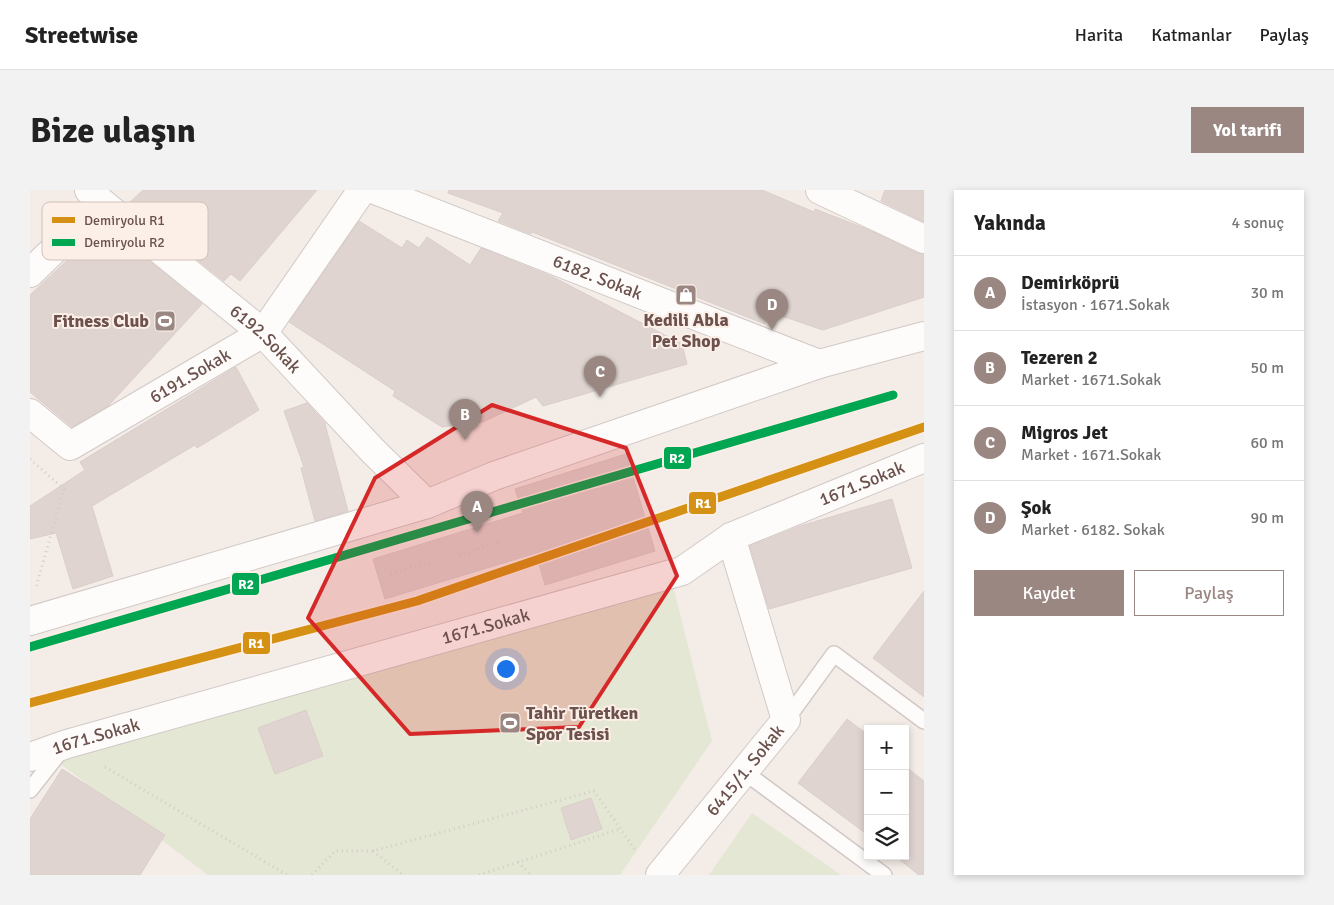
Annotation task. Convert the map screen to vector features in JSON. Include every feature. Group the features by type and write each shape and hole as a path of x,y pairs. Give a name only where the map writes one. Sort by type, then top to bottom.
{"street":[{"name":"6191.Sokak","path":"30,413 70,446 263,333 362,190"},
{"name":"6182. Sokak","path":"375,190 819,364"},
{"path":"820,190 924,239"},
{"path":"30,272 42,258"},
{"name":"6192.Sokak","path":"174,260 263,333 373,450 427,504"},
{"path":"30,621 427,504 494,476 819,364 924,336"},
{"name":"1671.Sokak","path":"30,757 67,744 682,571 731,537 924,458"},
{"name":"6415/1. Sokak","path":"660,875 786,720 731,537"}],"lane":[{"path":"786,720 834,654 924,721"},
{"path":"30,790 67,744"},
{"path":"743,771 884,875"}],"path":[{"path":"30,459 64,489 35,592"},
{"path":"459,555 498,542"},
{"path":"391,574 435,561"},
{"path":"67,744 287,875"},
{"path":"312,875 335,851 373,851 594,791 636,851"},
{"path":"479,875 620,829"},
{"path":"373,851 403,875"},
{"path":"518,862 531,875"}],"highlighted area":[{"path":"492,405 626,448 677,576 579,727 410,734 308,618 375,478"}],"green space":[{"path":"673,586 712,741 620,875 208,875 54,759"},
{"path":"752,813 841,875 709,875"}],"building":[{"path":"143,190 317,190 240,281 231,274 224,281 198,260 208,260 208,202 130,202"},
{"path":"449,190 762,190 814,212 815,209 869,230 917,253 924,254 924,297 823,330 770,312 765,324 532,232 531,234 498,221 503,213 448,193"},
{"path":"885,190 924,190 924,222 881,201"},
{"path":"359,221 402,248 407,240 419,248 427,237 470,265 481,248 553,277 682,344 687,364 543,406 536,397 483,422 442,427 393,396 395,391 289,322"},
{"path":"68,260 148,260 202,304 108,406 72,427 30,392 30,295"},
{"path":"236,367 259,410 197,448 195,445 92,506 113,576 73,589 56,533 30,539 30,506 85,470 80,462"},
{"path":"307,403 326,424 348,511 315,521 301,468 304,467 284,411"},
{"path":"626,454 655,551 545,585 536,553 385,599 373,559 523,513 515,489"},
{"path":"892,499 912,568 769,609 750,546 800,526"},
{"path":"924,591 924,697 873,658"},
{"path":"306,710 323,756 275,774 258,728"},
{"path":"847,719 864,732 864,832 798,783"},
{"path":"62,769 165,835 140,875 30,875 30,819"},
{"path":"909,769 924,781 924,875 919,875 900,860 909,860"},
{"path":"591,798 602,829 571,840 561,808"}],"rail line":[{"name":"R2","path":"30,647 893,395"},
{"name":"R1","path":"30,703 417,601 924,427"}],"place":[{"name":"Kedili Abla Pet Shop","path":"686,295"},
{"name":"Fitness Club","path":"165,321"},
{"name":"Şok","path":"772,330"},
{"name":"Migros Jet","path":"600,397"},
{"name":"Tezeren 2","path":"465,440"},
{"name":"Demirköprü","path":"477,532"},
{"name":"Tahir Türetken Spor Tesisi","path":"510,723"}]}
